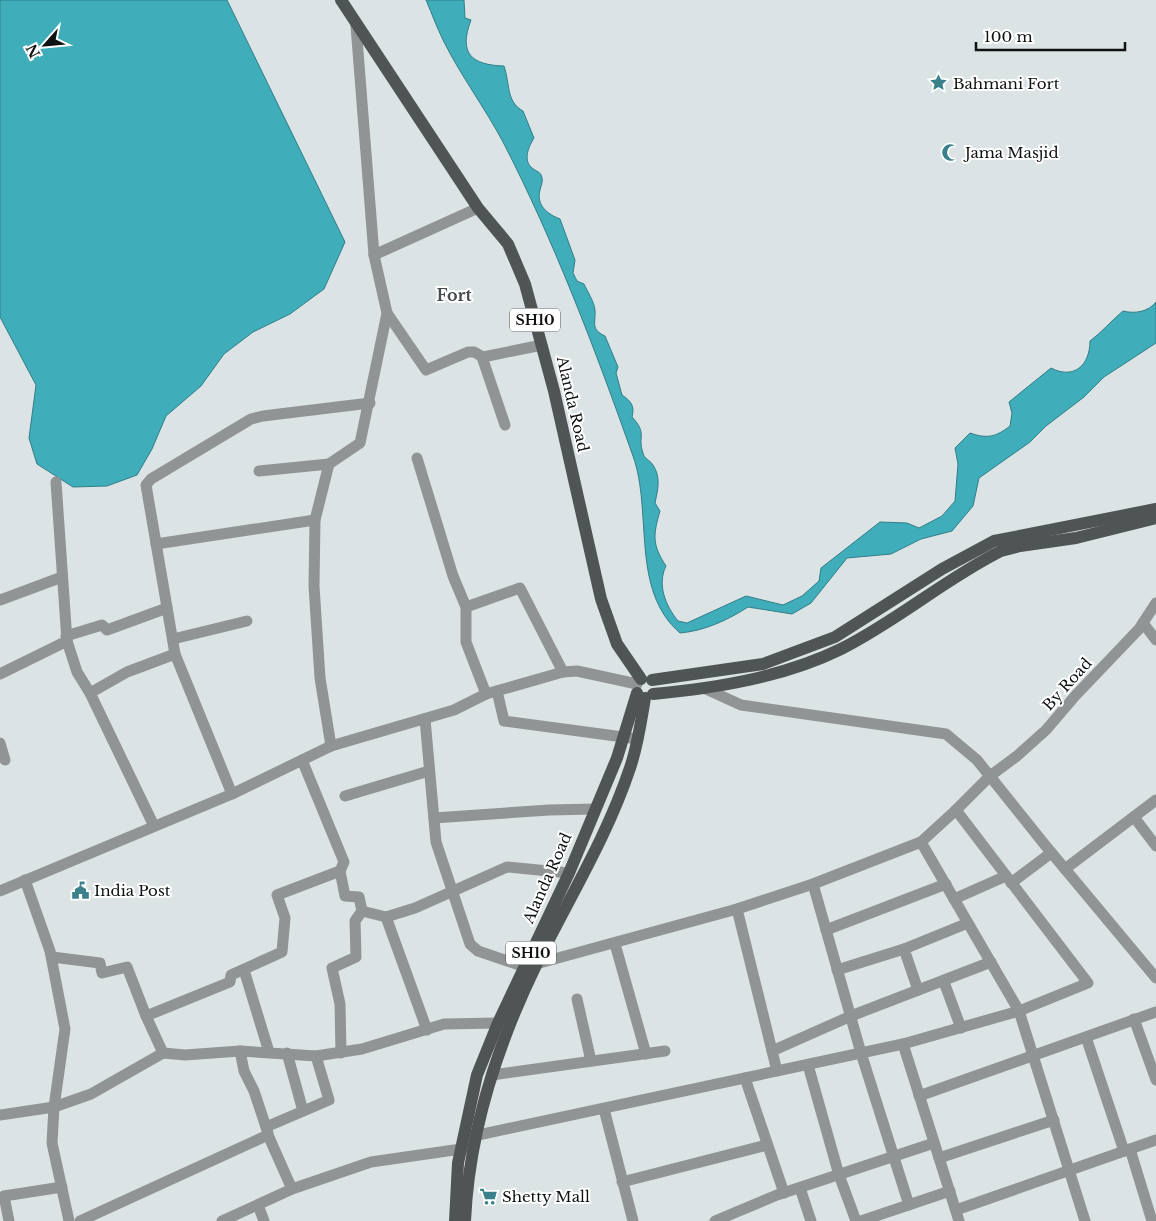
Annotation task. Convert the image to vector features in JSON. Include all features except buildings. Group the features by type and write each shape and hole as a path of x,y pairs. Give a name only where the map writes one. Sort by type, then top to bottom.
{"main road":[{"name":"Alanda Road","path":"341,0 356,26 478,208 508,244 525,284 542,345 601,598 616,644 644,688 638,739 631,767 607,828 498,1022 499,1037 492,1075 483,1104 460,1217"},
{"path":"644,688 763,664 835,637 942,569 994,541 1156,509"},
{"path":"644,688 706,689 780,671 841,649 885,624 984,560 1010,548 1076,538 1156,518"},
{"name":"Alanda Road","path":"460,1217 462,1144 477,1075 499,1037 531,966 644,688"}],"street":[{"path":"356,26 374,255 387,313 426,370 468,352 474,352 482,357 505,425"},
{"path":"374,255 478,208"},
{"path":"260,471 329,464 360,443 370,404 387,313"},
{"path":"482,357 542,345"},
{"path":"232,794 175,654 146,485 151,479 256,417 370,404"},
{"path":"417,458 453,576 466,606 466,642 504,721 638,739"},
{"path":"329,464 315,520 314,586 319,668 331,746"},
{"path":"56,482 66,638 77,672 90,693 154,826"},
{"path":"156,544 315,520"},
{"path":"0,600 62,577"},
{"path":"466,606 520,588 563,672"},
{"name":"By Road","path":"921,842 990,776 1017,756 1046,730 1143,624 1156,603"},
{"path":"0,674 66,638 102,625 107,630 167,608"},
{"path":"172,639 247,621"},
{"path":"1143,624 1156,640"},
{"path":"90,693 127,672 175,654"},
{"path":"0,892 232,794 331,746 454,710 492,693 563,672 577,671 644,688"},
{"path":"706,689 741,705 946,734 977,760 1051,853 1156,978"},
{"path":"425,719 436,842 451,892 473,949 531,966 737,909 813,884 921,842 1020,1011 1070,1170 1082,1220"},
{"path":"0,743 5,760"},
{"path":"302,760 344,862 340,871 345,896 359,897 362,911 355,921 356,956 332,968 340,1004 341,1053"},
{"path":"345,796 429,771"},
{"path":"1065,869 1156,800"},
{"path":"434,818 549,810 595,809"},
{"path":"222,1221 292,1189 371,1162 475,1142 604,1109 903,1044 1020,1011 1088,983 956,810"},
{"path":"1134,817 1156,846"},
{"path":"954,899 1009,880 1051,853"},
{"path":"362,911 386,917 451,892 507,867 569,873"},
{"path":"146,1016 230,982 231,976 282,952 285,918 277,895 340,871"},
{"path":"25,880 52,957 65,1029 54,1107 52,1144 70,1221"},
{"path":"813,884 893,1157 909,1205"},
{"path":"826,930 946,884"},
{"path":"737,909 777,1071"},
{"path":"386,917 427,1030"},
{"path":"838,970 904,949 968,923"},
{"path":"615,944 646,1054"},
{"path":"904,949 918,990"},
{"path":"52,957 100,963 102,973 127,967 163,1053"},
{"path":"772,1051 851,1016 944,982 991,962"},
{"path":"244,970 269,1052"},
{"path":"944,982 961,1028"},
{"path":"578,999 591,1061"},
{"path":"919,1096 1156,1012"},
{"path":"1134,1019 1156,1080"},
{"path":"0,1115 54,1107 91,1094 163,1053 185,1055 240,1051 316,1056 362,1049 444,1024 498,1022"},
{"path":"1086,1037 1152,1221"},
{"path":"903,1044 958,1215 1070,1170 1156,1140"},
{"path":"240,1051 244,1071 254,1090 267,1131 292,1189"},
{"path":"492,1075 665,1051"},
{"path":"287,1053 303,1111"},
{"path":"80,1221 329,1100 316,1056"},
{"path":"808,1065 839,1175 856,1221"},
{"path":"746,1078 784,1193"},
{"path":"604,1109 633,1221"},
{"path":"939,1158 1054,1120"},
{"path":"716,1221 784,1193 934,1143"},
{"path":"622,1182 768,1145"},
{"path":"9,1221 4,1196 62,1187"},
{"path":"800,1188 811,1221"},
{"path":"861,1221 950,1191"},
{"path":"258,1205 264,1221"}],"water":[{"path":"0,0 227,0 345,242 324,289 290,314 253,332 224,354 201,386 166,416 152,449 137,475 107,486 73,487 37,464 29,438 36,385 0,317"},
{"path":"426,0 464,0 465,18 471,20 467,32 467,49 476,60 504,66 511,97 514,103 523,111 534,138 527,160 531,167 541,176 542,181 539,195 541,204 547,212 560,219 575,260 573,273 577,281 584,284 592,300 597,331 605,336 618,367 616,373 622,395 632,404 632,417 640,427 641,447 644,455 656,470 658,488 655,503 660,511 655,540 658,552 666,566 663,573 662,587 669,608 678,621 687,623 746,596 783,605 802,596 819,581 821,568 880,522 907,523 919,528 942,516 955,501 958,464 955,448 970,433 991,436 1000,433 1010,426 1012,413 1009,402 1051,368 1067,372 1079,368 1087,357 1090,341 1123,311 1141,311 1149,308 1156,302 1156,343 1104,377 1084,397 1046,426 1030,442 979,478 973,506 952,531 921,539 891,554 847,558 811,603 792,614 748,607 716,624 680,633 664,615 654,595 648,573 639,478 604,376 573,297 522,180 496,129 451,55"}],"place":[{"name":"Bahmani Fort","path":"939,83"},
{"name":"Jama Masjid","path":"951,152"},
{"name":"India Post","path":"80,890"},
{"name":"Shetty Mall","path":"488,1196"}],"district":[{"name":"Fort","path":"454,295"}]}
